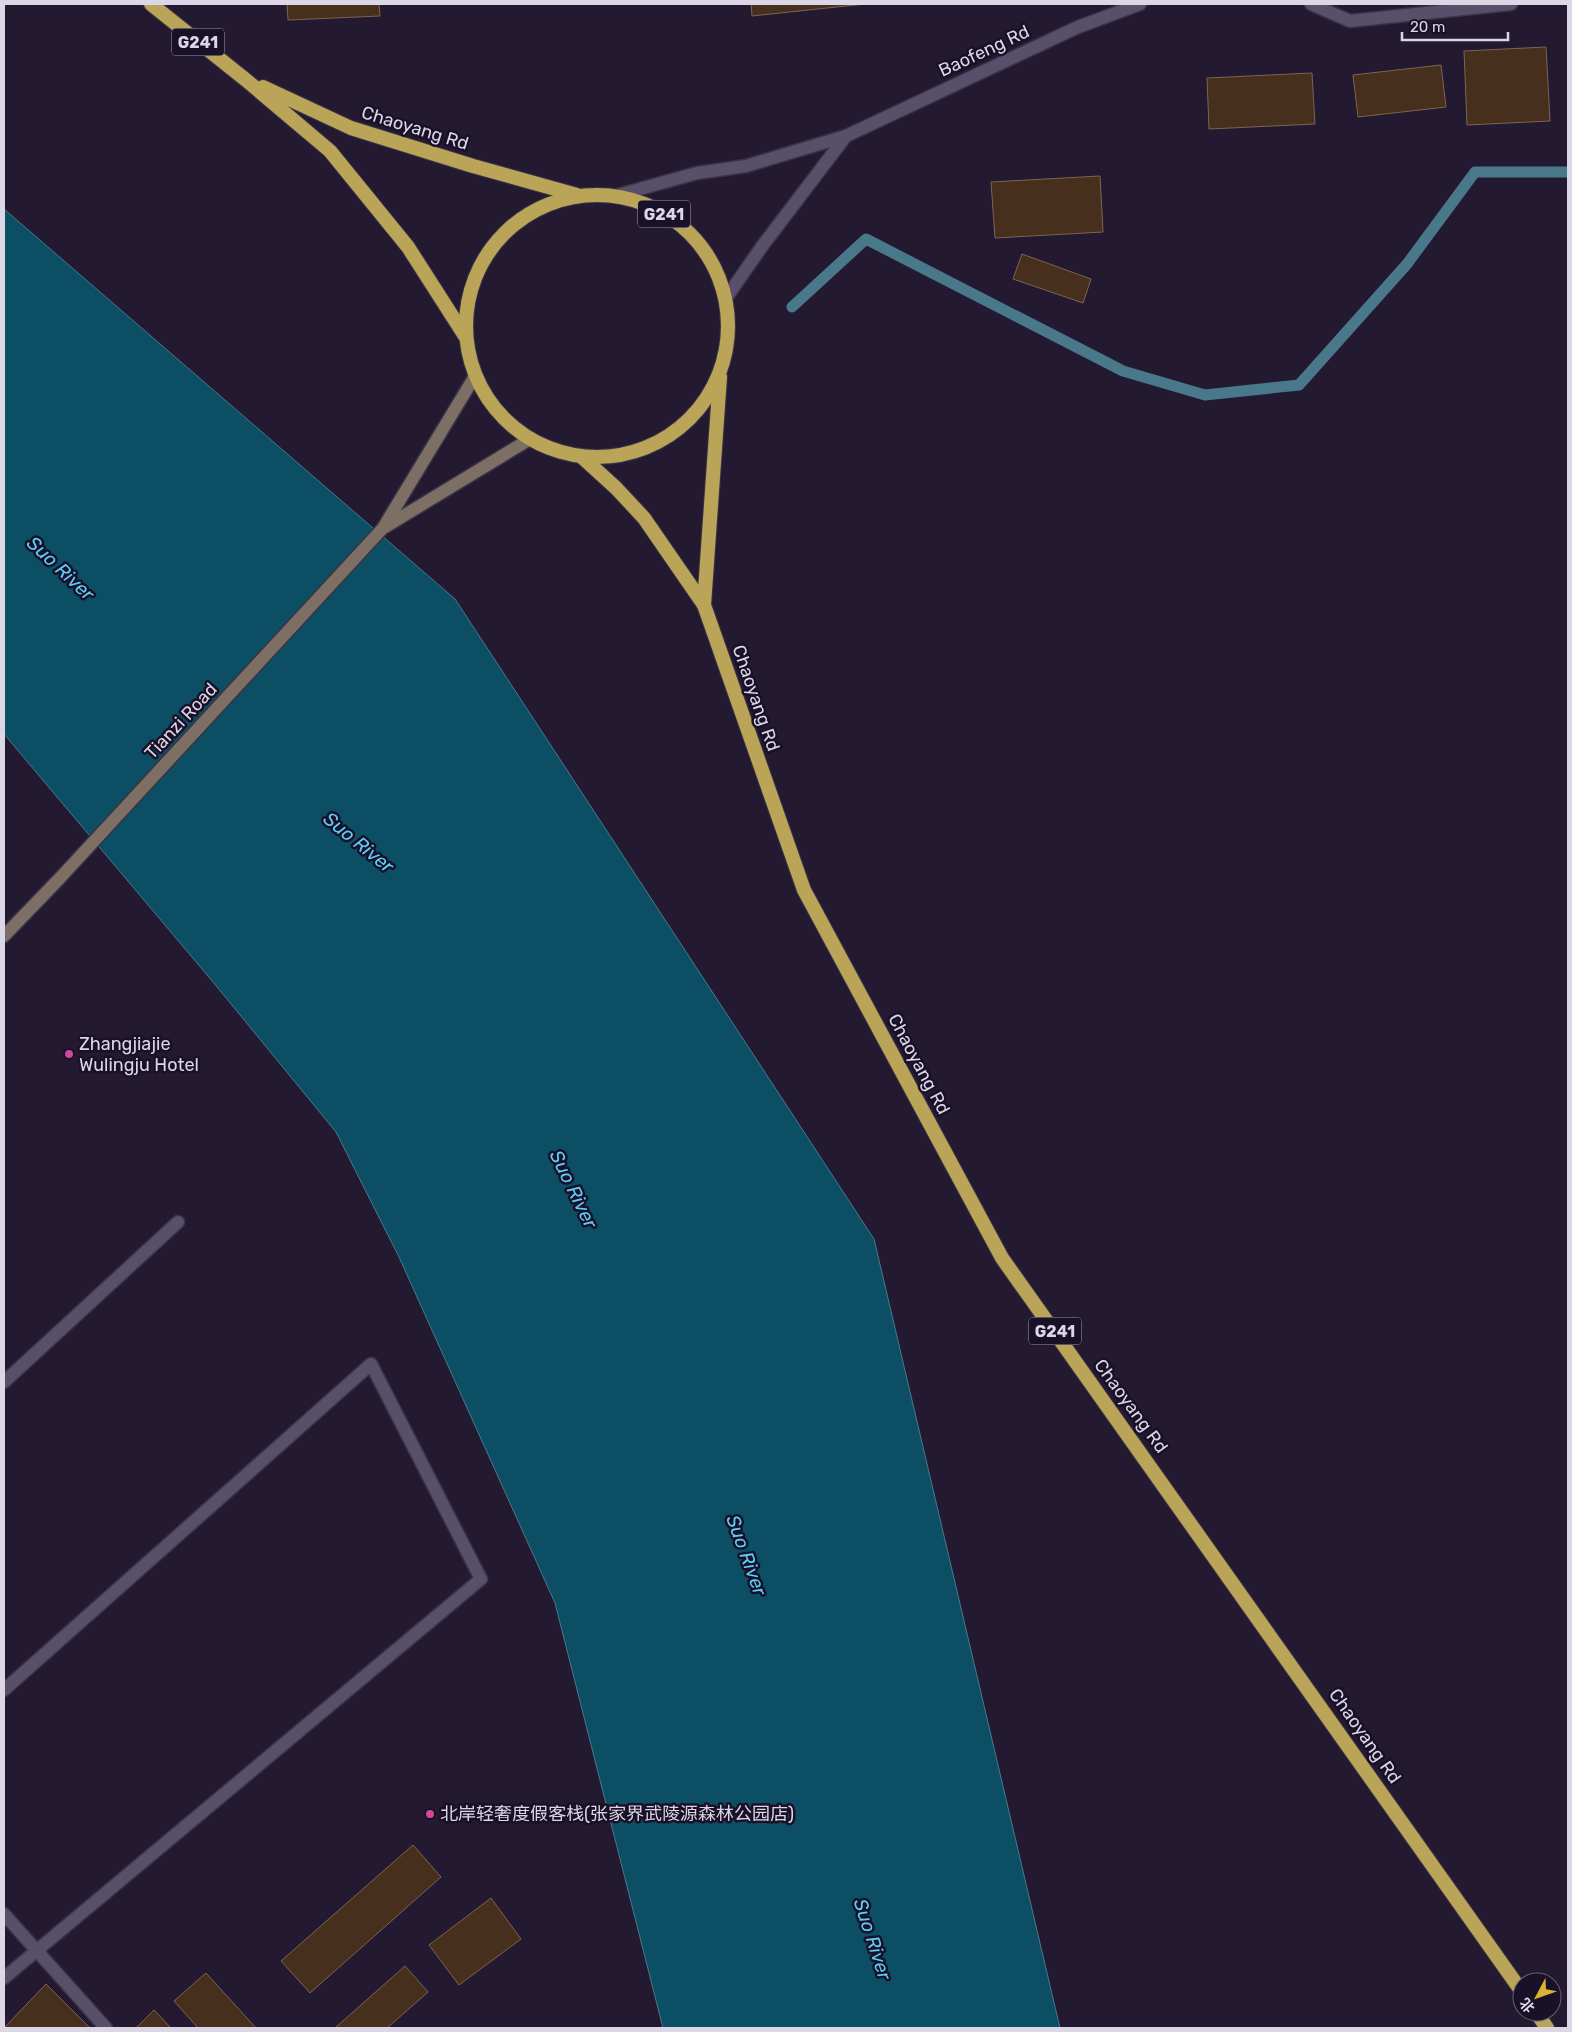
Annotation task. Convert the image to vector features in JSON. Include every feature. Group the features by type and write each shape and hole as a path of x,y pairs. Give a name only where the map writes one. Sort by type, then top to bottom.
{"highway":[{"name":"Chaoyang Rd","path":"151,4 246,80 330,151 408,247 466,336"},
{"name":"Chaoyang Rd","path":"246,80 351,128 578,195"},
{"name":"Baofeng Rd","path":"578,195 618,195 654,207 686,230 711,259 726,298 729,334 721,372 704,402 681,428 651,447 617,456 582,457 555,451 530,439 498,412 475,376 466,336 468,296 483,259 508,228 540,206 578,195"},
{"name":"Chaoyang Rd","path":"704,606 721,372"},
{"name":"Chaoyang Rd","path":"582,457 616,488 644,518 704,606 804,890 1002,1258 1197,1530 1512,1978"}],"main road":[{"name":"Tianzi Road","path":"4,936 60,878 383,528 475,376"},
{"name":"Tianzi Road","path":"383,528 530,439"}],"street":[{"name":"Baofeng Rd","path":"618,195 697,173 746,166 846,136 1078,27 1140,4"},
{"path":"1311,4 1350,21 1511,4"},
{"name":"Baofeng Rd","path":"726,298 762,245 846,136"},
{"path":"4,1382 178,1222"},
{"path":"4,1690 371,1364 481,1579 4,1978"},
{"path":"4,1914 106,2028"}],"water":[{"name":"Suo River","path":"4,209 455,599 874,1239 1060,2028 663,2028 555,1603 399,1257 336,1132 213,982 4,734"}],"building":[{"path":"287,4 379,4 380,16 288,20"},
{"path":"751,4 865,4 752,16"},
{"path":"1546,47 1550,121 1467,125 1464,51"},
{"path":"1441,65 1446,107 1358,117 1353,75"},
{"path":"1312,73 1315,124 1209,129 1207,78"},
{"path":"1100,176 1103,232 995,238 991,182"},
{"path":"1022,254 1091,279 1083,303 1013,279"},
{"path":"413,1845 441,1877 310,1993 281,1961"},
{"path":"491,1898 521,1939 459,1985 429,1945"},
{"path":"405,1966 428,1992 387,2028 335,2028"},
{"path":"206,1973 256,2028 198,2028 174,2001"},
{"path":"46,1984 90,2028 4,2028"},
{"path":"154,2010 171,2028 136,2028"}],"waterway":[{"path":"792,307 866,239 1123,371 1205,395 1299,385 1407,264 1475,172 1568,172"}],"place":[{"name":"Zhangjiajie Wulingju Hotel","path":"69,1054"},
{"name":"北岸轻奢度假客栈(张家界武陵源森林公园店)","path":"430,1814"}]}
